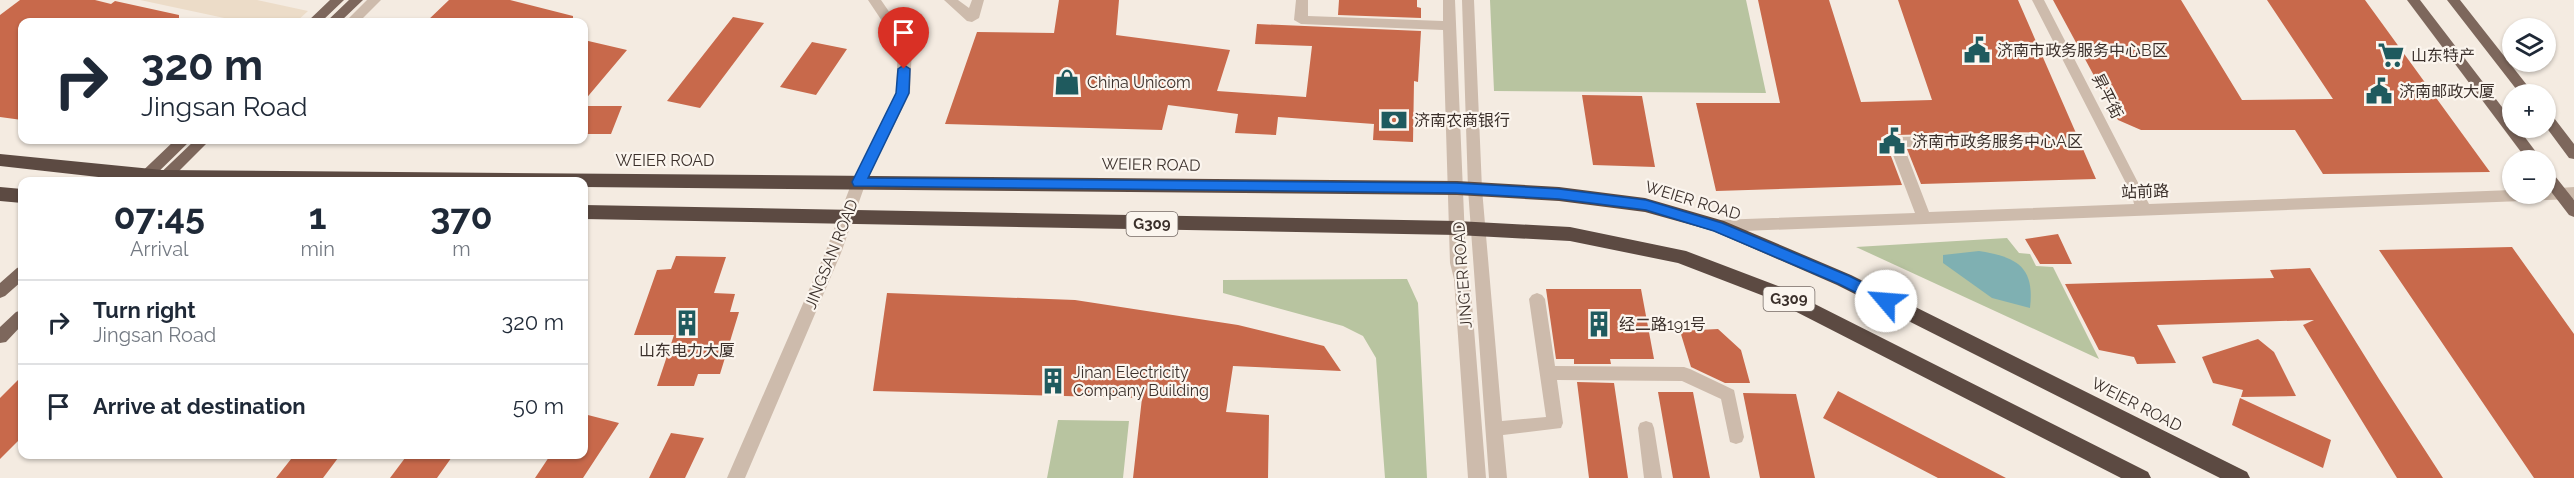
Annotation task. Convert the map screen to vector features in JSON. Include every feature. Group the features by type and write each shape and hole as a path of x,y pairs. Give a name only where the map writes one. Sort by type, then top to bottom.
{"highway":[{"name":"WEIER ROAD","path":"0,160 135,177"},
{"name":"WEIER ROAD","path":"588,181 1456,188 1559,194 1646,205 1718,226 1844,280 2240,478"},
{"path":"0,194 18,196"},
{"name":"G309","path":"588,212 1457,228 1570,234 1690,260 1776,293 2141,478"}],"main road":[{"path":"318,18 338,0"},
{"path":"337,18 357,0"},
{"path":"2413,0 2527,150"},
{"path":"2453,0 2519,84"},
{"path":"2556,131 2574,154"},
{"path":"153,177 181,144"},
{"path":"154,177 198,144"},
{"path":"2567,194 2574,211"},
{"path":"0,292 18,276"},
{"path":"0,337 18,320"}],"street":[{"path":"355,18 375,0"},
{"name":"JINGSAN ROAD","path":"736,478 846,218 859,182 903,93 905,45 874,0"},
{"path":"950,0 972,18 978,0"},
{"path":"1302,0 1301,20 1450,26"},
{"name":"JING'ER ROAD","path":"1449,0 1458,263 1462,279 1477,478"},
{"name":"JING'ER ROAD","path":"1468,0 1475,189 1498,478"},
{"name":"昇平街","path":"2038,0 2139,195 2143,209"},
{"path":"1924,218 1895,142 2037,139"},
{"name":"站前路","path":"1718,226 2567,194"},
{"path":"1494,429 1555,423 1537,299"},
{"path":"1547,373 1684,374 1728,395 1736,437"},
{"path":"1646,428 1653,478"}],"green space":[{"path":"1490,0 1746,0 1766,93 1494,91"},
{"path":"2007,238 2019,253 2030,254 2036,266 2053,267 2099,359 1856,247"},
{"path":"1407,279 1418,303 1427,478 1385,478 1376,358 1363,336 1343,326 1223,293 1223,280"},
{"path":"1058,420 1129,421 1123,478 1047,478"}],"shaded area":[{"path":"140,0 257,0 308,11 300,18 224,18"}],"water":[{"path":"1979,251 2003,257 2020,266 2029,282 2030,308 1992,298 1943,263 1943,255"}],"building":[{"path":"20,0 95,0 111,4 115,1 179,15 179,18 18,18 18,119 0,117 0,15"},
{"path":"449,0 510,0 573,16 573,18 430,18"},
{"path":"1059,0 1119,0 1116,35 1230,50 1217,91 1306,97 1312,46 1255,44 1257,24 1421,31 1418,82 1414,81 1413,142 1373,140 1374,124 1278,117 1276,135 1235,133 1238,114 1168,105 1162,130 945,124 977,32 1054,33"},
{"path":"1339,0 1417,0 1417,7 1421,8 1421,18 1338,15"},
{"path":"1758,0 1829,0 1861,102 1932,100 1898,0 2018,0 2096,179 1921,184 1907,149 2037,146 2046,139 2037,132 1895,135 1886,143 1902,185 1716,191 1696,103 1780,103"},
{"path":"2053,0 2181,0 2242,100 2333,99 2267,0 2365,0 2490,172 2323,174 2295,130 2141,130 2118,120"},
{"path":"733,17 764,23 700,108 667,101"},
{"path":"588,41 627,50 588,96"},
{"path":"812,42 847,49 816,95 780,87"},
{"path":"1582,95 1642,96 1655,167 1593,165"},
{"path":"588,106 622,106 611,134 588,134"},
{"path":"2058,234 2072,264 2040,264 2025,239"},
{"path":"2512,247 2574,334 2574,478 2534,478 2379,250"},
{"name":"山东电力大厦","path":"676,256 726,257 714,293 735,294 730,312 739,312 720,374 698,374 694,386 657,386 674,335 634,335 657,270 671,269"},
{"path":"2310,268 2443,478 2397,478 2303,325 2314,320 2157,325 2176,363 2137,364 2134,357 2099,350 2065,284 2274,278 2270,270"},
{"name":"经二路191号","path":"1546,289 1641,289 1654,359 1610,359 1611,364 1574,364 1574,359 1556,359"},
{"name":"Jinan Electricity Company Building","path":"887,293 1075,300 1238,325 1324,346 1341,371 1233,366 1226,412 1269,415 1268,478 1133,478 1142,398 873,391"},
{"path":"1718,329 1741,350 1750,383 1725,383 1691,367 1680,331"},
{"path":"2258,339 2274,352 2296,396 2241,397 2243,390 2213,383 2202,357"},
{"path":"18,380 18,441 0,459 0,398"},
{"path":"1577,382 1614,383 1628,478 1589,478"},
{"path":"1838,391 2006,478 1938,478 1823,418"},
{"path":"1658,392 1693,392 1710,478 1673,478"},
{"path":"1743,393 1796,394 1815,478 1760,478"},
{"path":"2240,398 2331,440 2323,468 2232,425"},
{"path":"588,415 619,423 583,478 535,478 548,459 588,459"},
{"path":"671,433 704,438 685,478 649,478"},
{"path":"291,459 337,459 323,478 276,478"},
{"path":"404,459 450,459 437,478 390,478"}],"place":[{"name":"济南市政务服务中心B区","path":"1977,50"},
{"name":"山东特产","path":"2391,55"},
{"name":"China Unicom","path":"1067,82"},
{"name":"济南邮政大厦","path":"2379,91"},
{"name":"济南农商银行","path":"1394,120"},
{"name":"济南市政务服务中心A区","path":"1892,141"},
{"name":"山东电力大厦","path":"687,323"},
{"name":"经二路191号","path":"1599,324"},
{"name":"Jinan Electricity Company Building","path":"1053,381"}],"route":[{"path":"904,69 903,93 859,182 1456,188 1559,194 1646,205 1718,226 1844,280 1886,301"}]}
